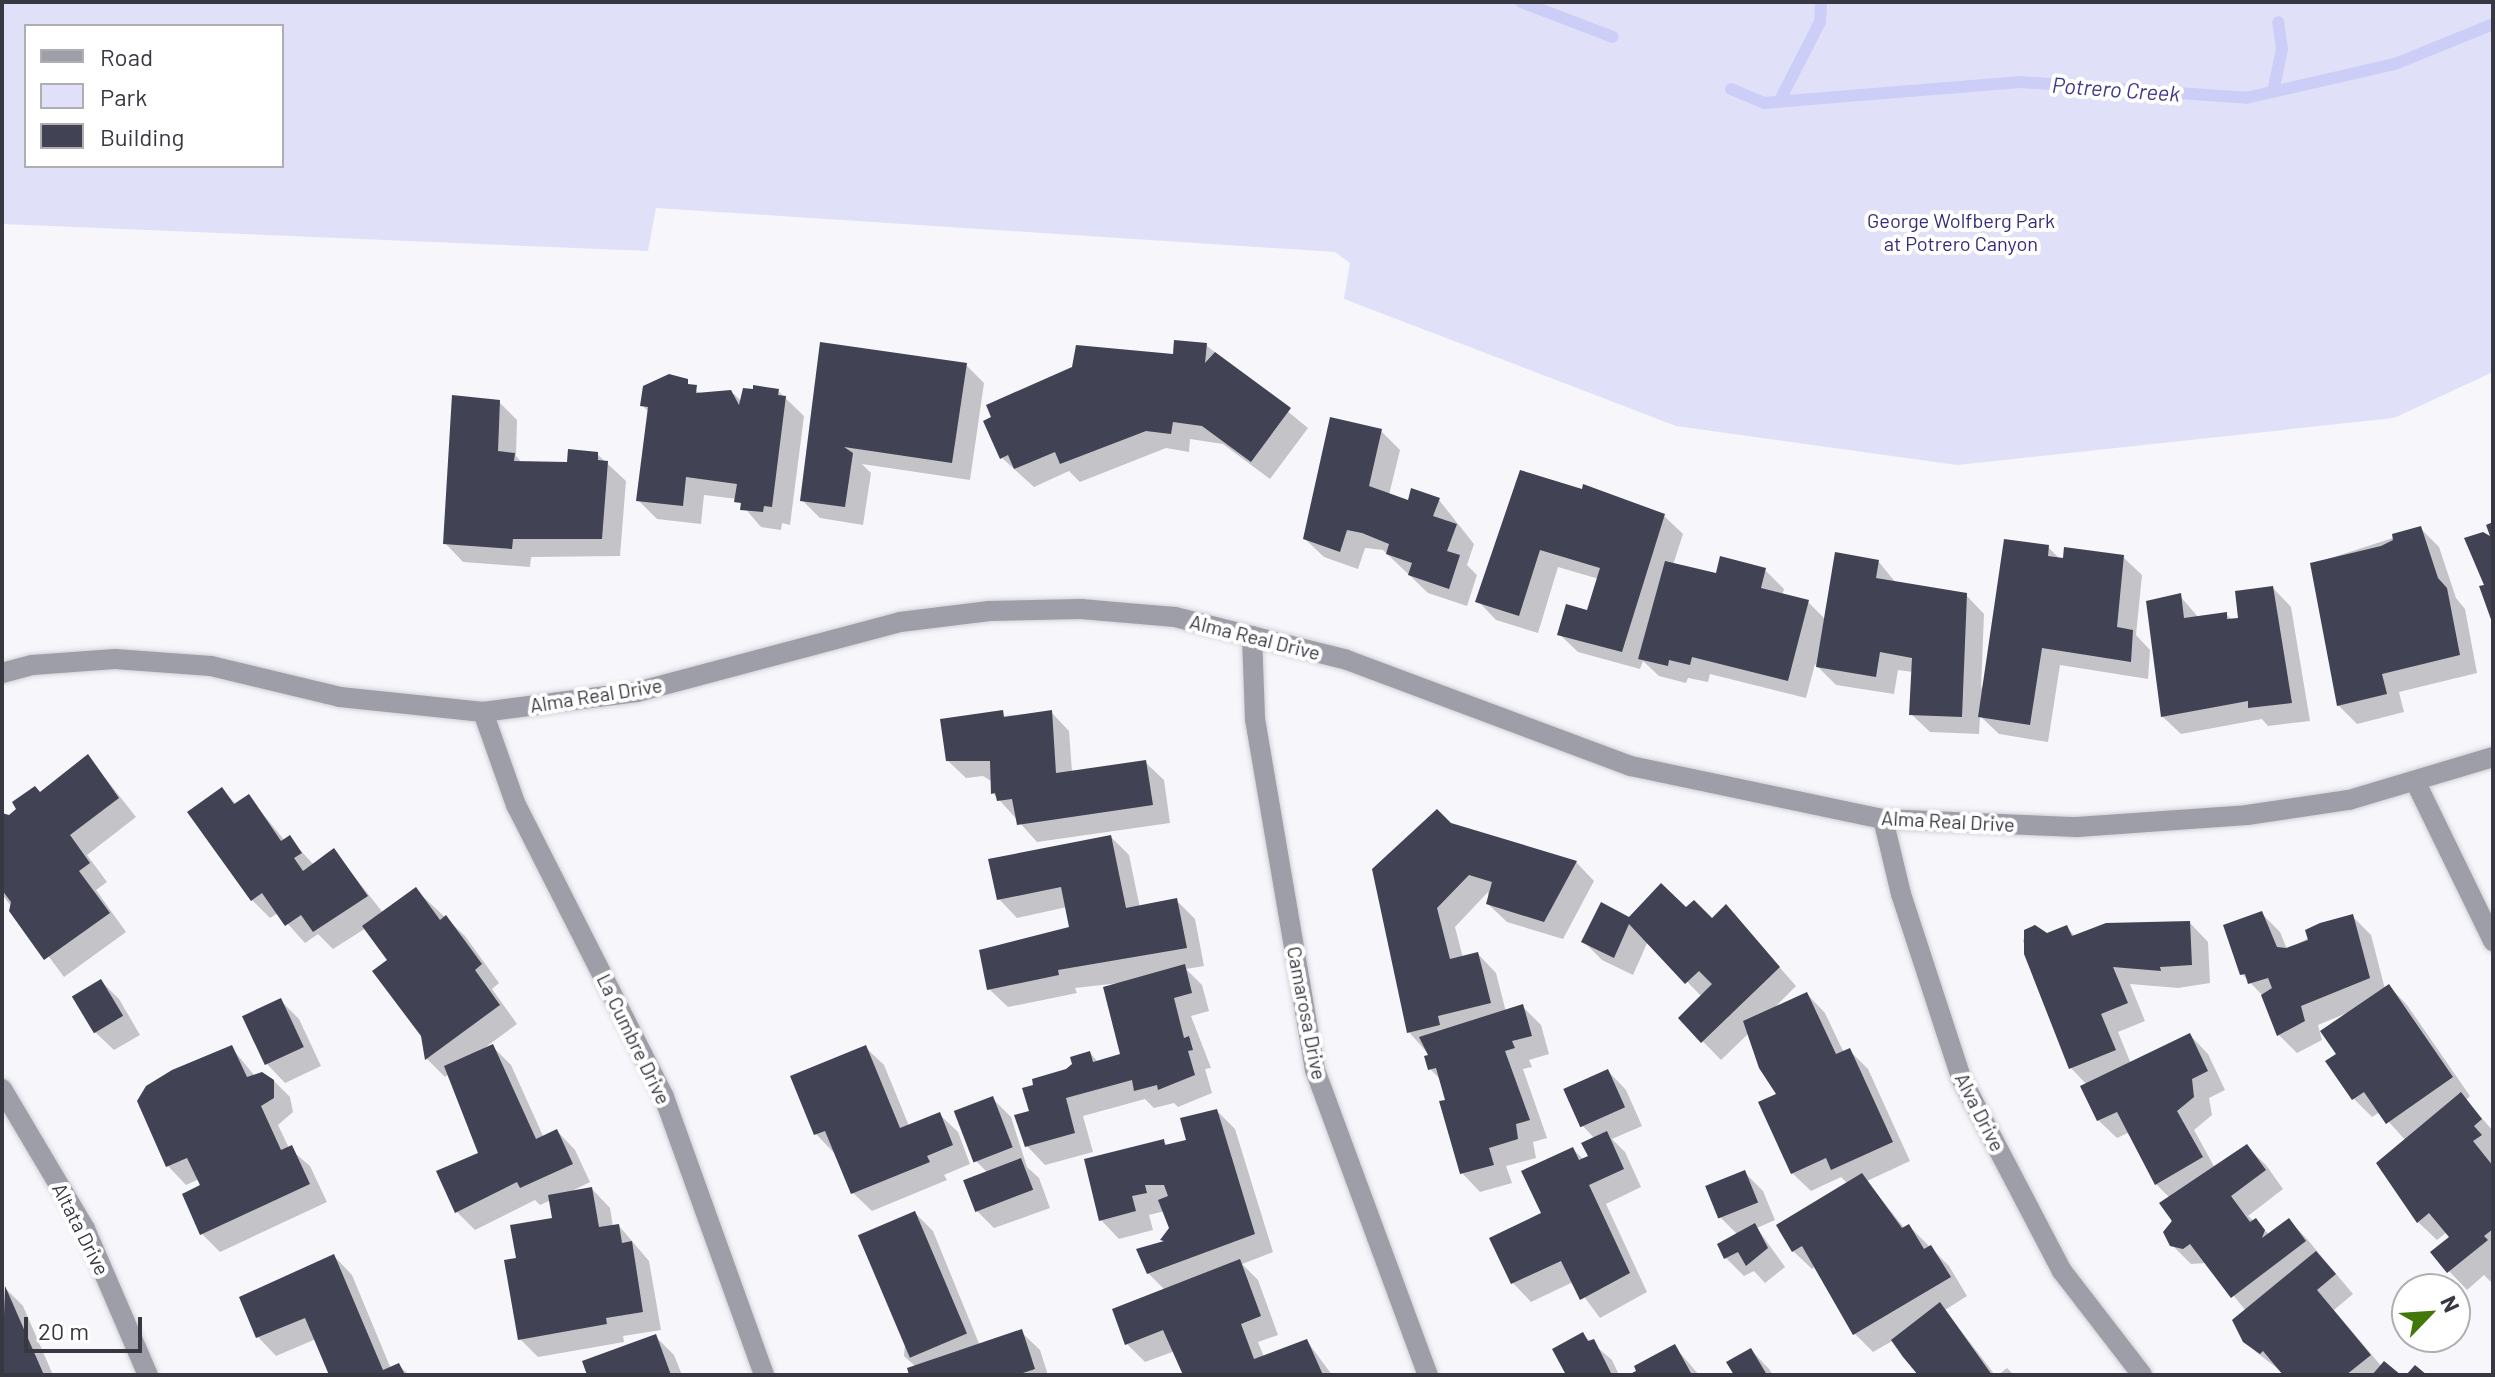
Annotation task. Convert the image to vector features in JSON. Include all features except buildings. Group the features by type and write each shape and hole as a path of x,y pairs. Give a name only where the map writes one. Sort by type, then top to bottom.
{"street":[{"name":"Alma Real Drive","path":"2,673 32,665 115,659 211,666 340,697 483,712 637,692 900,622 989,611 1081,609 1175,617 1347,660 1631,766 1883,819 2077,827 2247,815 2349,800 2416,783 2493,757"},
{"name":"Camarosa Drive","path":"1252,636 1255,719 1315,1070 1428,1375"},
{"name":"La Cumbre Drive","path":"483,712 516,805 664,1097 764,1375"},
{"path":"2416,783 2493,941"},
{"name":"Alva Drive","path":"1883,819 1901,894 1961,1078 2062,1271 2142,1375"},
{"name":"Altata Drive","path":"2,1089 85,1229 148,1375"}],"green space":[{"name":"George Wolfberg Park at Potrero Canyon","path":"2,2 2493,2 2493,372 2394,418 1957,465 1676,426 1344,299 1350,263 1335,252 656,208 648,251 2,224"}],"waterway":[{"name":"Potrero Creek","path":"1521,2 1613,37"},
{"path":"1779,102 1820,22 1821,2"},
{"path":"2273,92 2282,49 2278,22"},
{"name":"Potrero Creek","path":"1731,89 1764,103 2020,82 2246,98 2395,64 2493,24"}]}
